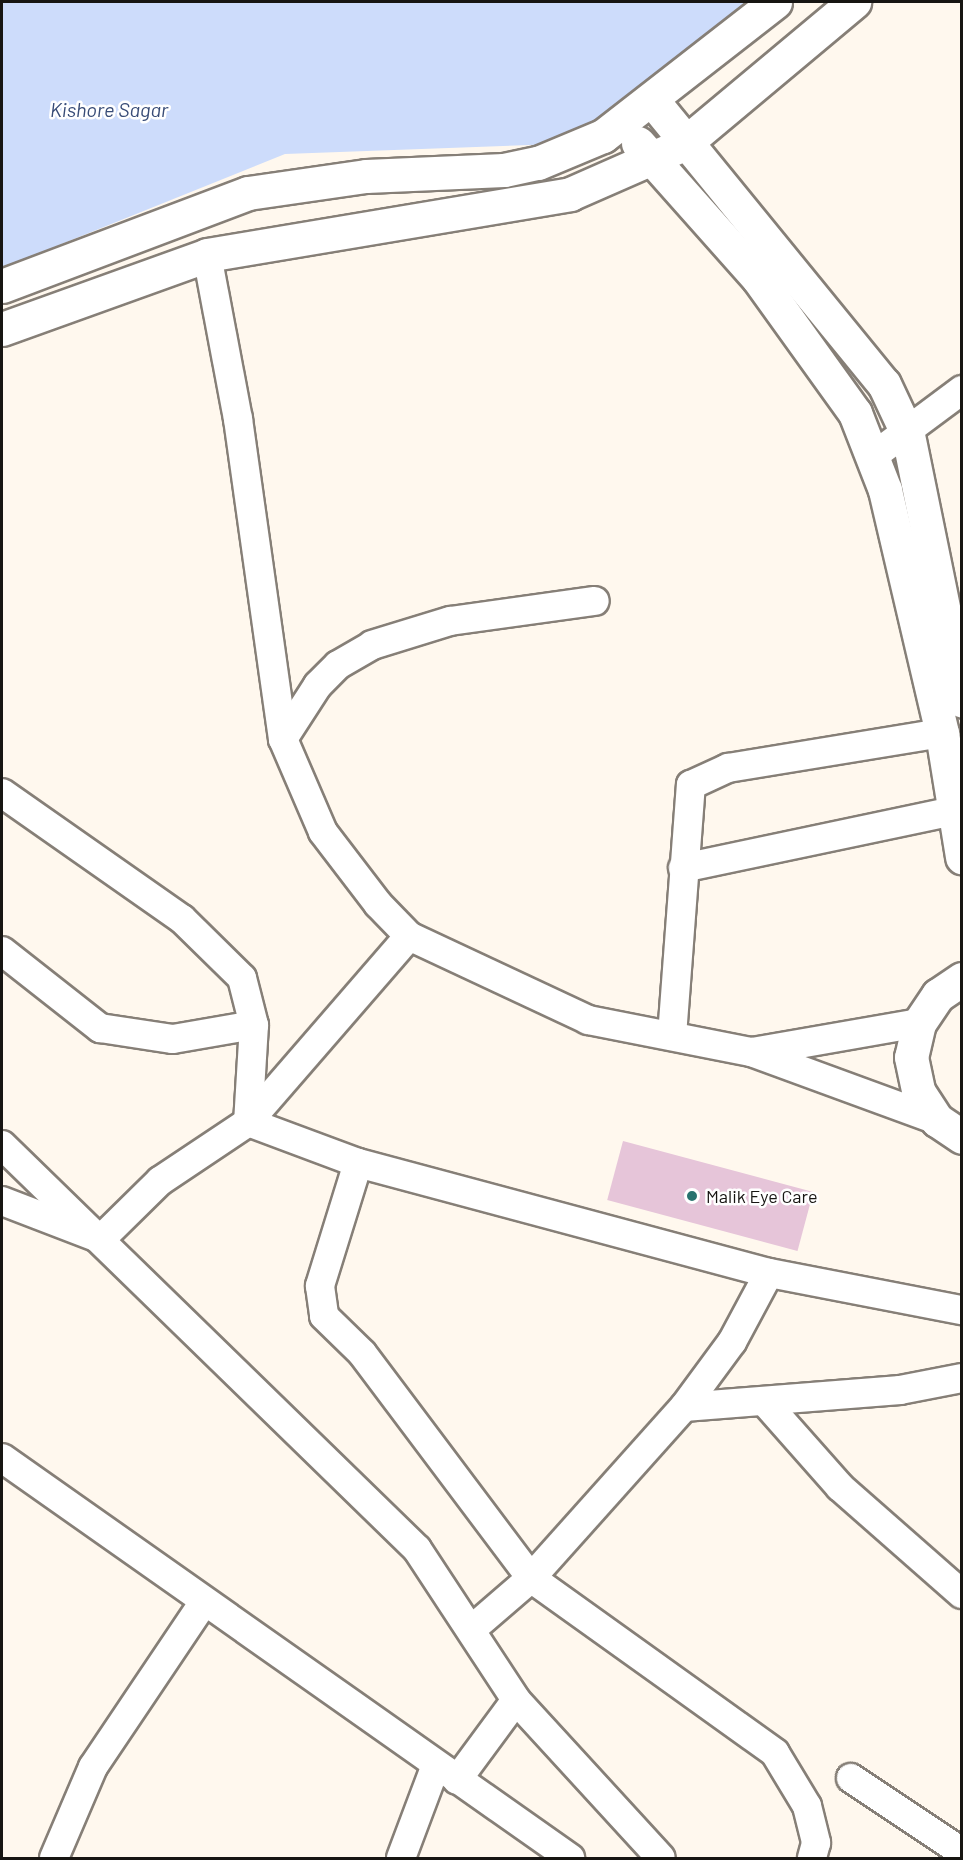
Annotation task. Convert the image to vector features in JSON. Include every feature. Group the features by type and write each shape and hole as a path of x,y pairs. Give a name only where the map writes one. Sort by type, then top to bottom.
{"street":[{"path":"2,286 248,193 366,176 504,170 549,158 620,124 775,2"},
{"path":"2,329 207,255 559,196 684,144 854,2"},
{"path":"652,100 684,144 884,384 908,435 962,701"},
{"path":"620,124 758,278 855,413 885,490 942,733 955,772 954,811 962,857"},
{"path":"207,255 238,419 283,739 323,832 378,904 409,936 588,1020 751,1052 949,1128"},
{"path":"872,457 908,435 962,390"},
{"path":"283,739 318,685 338,665 372,645 450,621 595,601"},
{"path":"672,1036 691,785 704,775 942,733"},
{"path":"2,793 182,919 242,978 254,1025 248,1122"},
{"path":"683,868 954,811"},
{"path":"101,1239 160,1181 248,1122 409,936"},
{"path":"2,951 100,1028 173,1039 254,1025"},
{"path":"949,1128 918,1091 911,1057 918,1023 938,995 962,979"},
{"path":"751,1052 918,1023"},
{"path":"248,1122 358,1163 769,1273 962,1310"},
{"path":"2,1145 401,1532 472,1629 516,1700 662,1858"},
{"path":"358,1163 320,1286 324,1316 362,1353 531,1578 776,1753 807,1806 816,1843 812,1858"},
{"path":"2,1201 101,1239"},
{"path":"472,1629 531,1578 684,1407 732,1342 769,1273"},
{"path":"684,1407 900,1390 962,1378"},
{"path":"764,1401 840,1487 962,1594"},
{"path":"2,1458 203,1603 570,1858"},
{"path":"54,1858 93,1767 203,1603"},
{"path":"401,1858 446,1773 516,1700"},
{"path":"852,1778 962,1852"}],"water":[{"name":"Kishore Sagar","path":"2,2 763,2 610,126 559,144 285,154 2,268"}],"building":[{"path":"623,1141 813,1192 797,1251 607,1200"}],"place":[{"name":"Malik Eye Care","path":"692,1196"}]}
